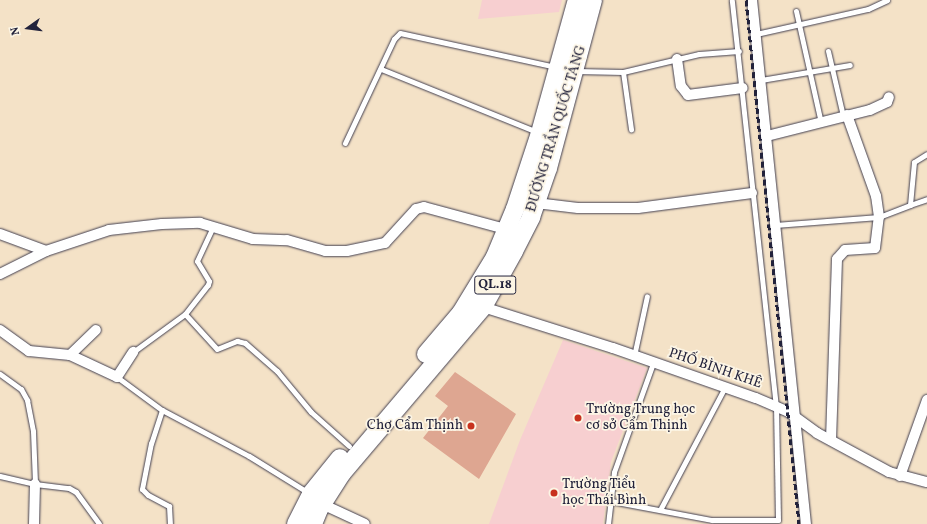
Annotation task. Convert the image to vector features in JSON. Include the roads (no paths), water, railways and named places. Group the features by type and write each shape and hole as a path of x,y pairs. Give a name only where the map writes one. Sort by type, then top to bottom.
{"highway":[{"name":"ĐƯỜNG TRẦN QUỐC TẢNG","path":"313,524 316,499 349,446 483,307 531,217 536,203 567,69 577,0"},
{"name":"ĐƯỜNG TRẦN QUỐC TẢNG","path":"296,524 316,499 342,473 461,312 495,257 515,209 540,133 567,69 593,0"}],"street":[{"path":"752,0 806,524"},
{"path":"677,59 681,86 688,95 743,88"},
{"path":"766,136 822,124 845,116 880,107 890,97"},
{"path":"831,440 837,259 845,250 875,248 879,217 876,196 845,116"},
{"path":"536,203 578,208 638,208 752,193"},
{"path":"0,274 46,251 109,230 192,222 213,226 253,239 287,240 325,251 347,251 385,243 416,210 424,207 505,230"},
{"path":"0,234 46,251"},
{"name":"PHỐ BÌNH KHÊ","path":"483,307 725,387 776,407 879,468 900,476 927,482"},
{"path":"0,330 29,351 70,355 117,377 133,352"},
{"path":"70,355 96,330"},
{"path":"900,476 927,400"},
{"path":"34,524 35,484"},
{"path":"316,499 365,524"}],"lane":[{"path":"611,500 661,508 712,520 777,521 776,407 752,193 739,51 732,0"},
{"path":"756,34 799,26 868,9 887,0"},
{"path":"796,11 822,124"},
{"path":"345,143 396,35 408,33 567,69 623,72 699,54 739,51"},
{"path":"828,52 845,116"},
{"path":"761,80 850,65"},
{"path":"381,69 540,133"},
{"path":"623,72 631,129"},
{"path":"910,205 914,162 927,154"},
{"path":"775,225 879,217 927,199"},
{"path":"133,352 185,314 208,285 209,281 197,261 213,226"},
{"path":"634,356 647,296"},
{"path":"185,314 217,350 238,341 245,343 277,371 311,412 349,446"},
{"path":"608,524 614,472 653,363"},
{"path":"0,374 22,390 27,400 34,436 35,484"},
{"path":"117,377 162,410 249,456 316,499"},
{"path":"661,508 725,387"},
{"path":"162,410 151,443 142,489 148,496 169,506 170,524"},
{"path":"0,476 35,484 69,488 76,492 99,524"}],"railway":[{"path":"746,0 799,524"}],"place":[{"name":"Trường Trung học cơ sở Cẩm Thịnh","path":"578,418"},
{"name":"Chợ Cẩm Thịnh","path":"471,426"},
{"name":"Trường Tiểu học Thái Bình","path":"554,493"}]}
